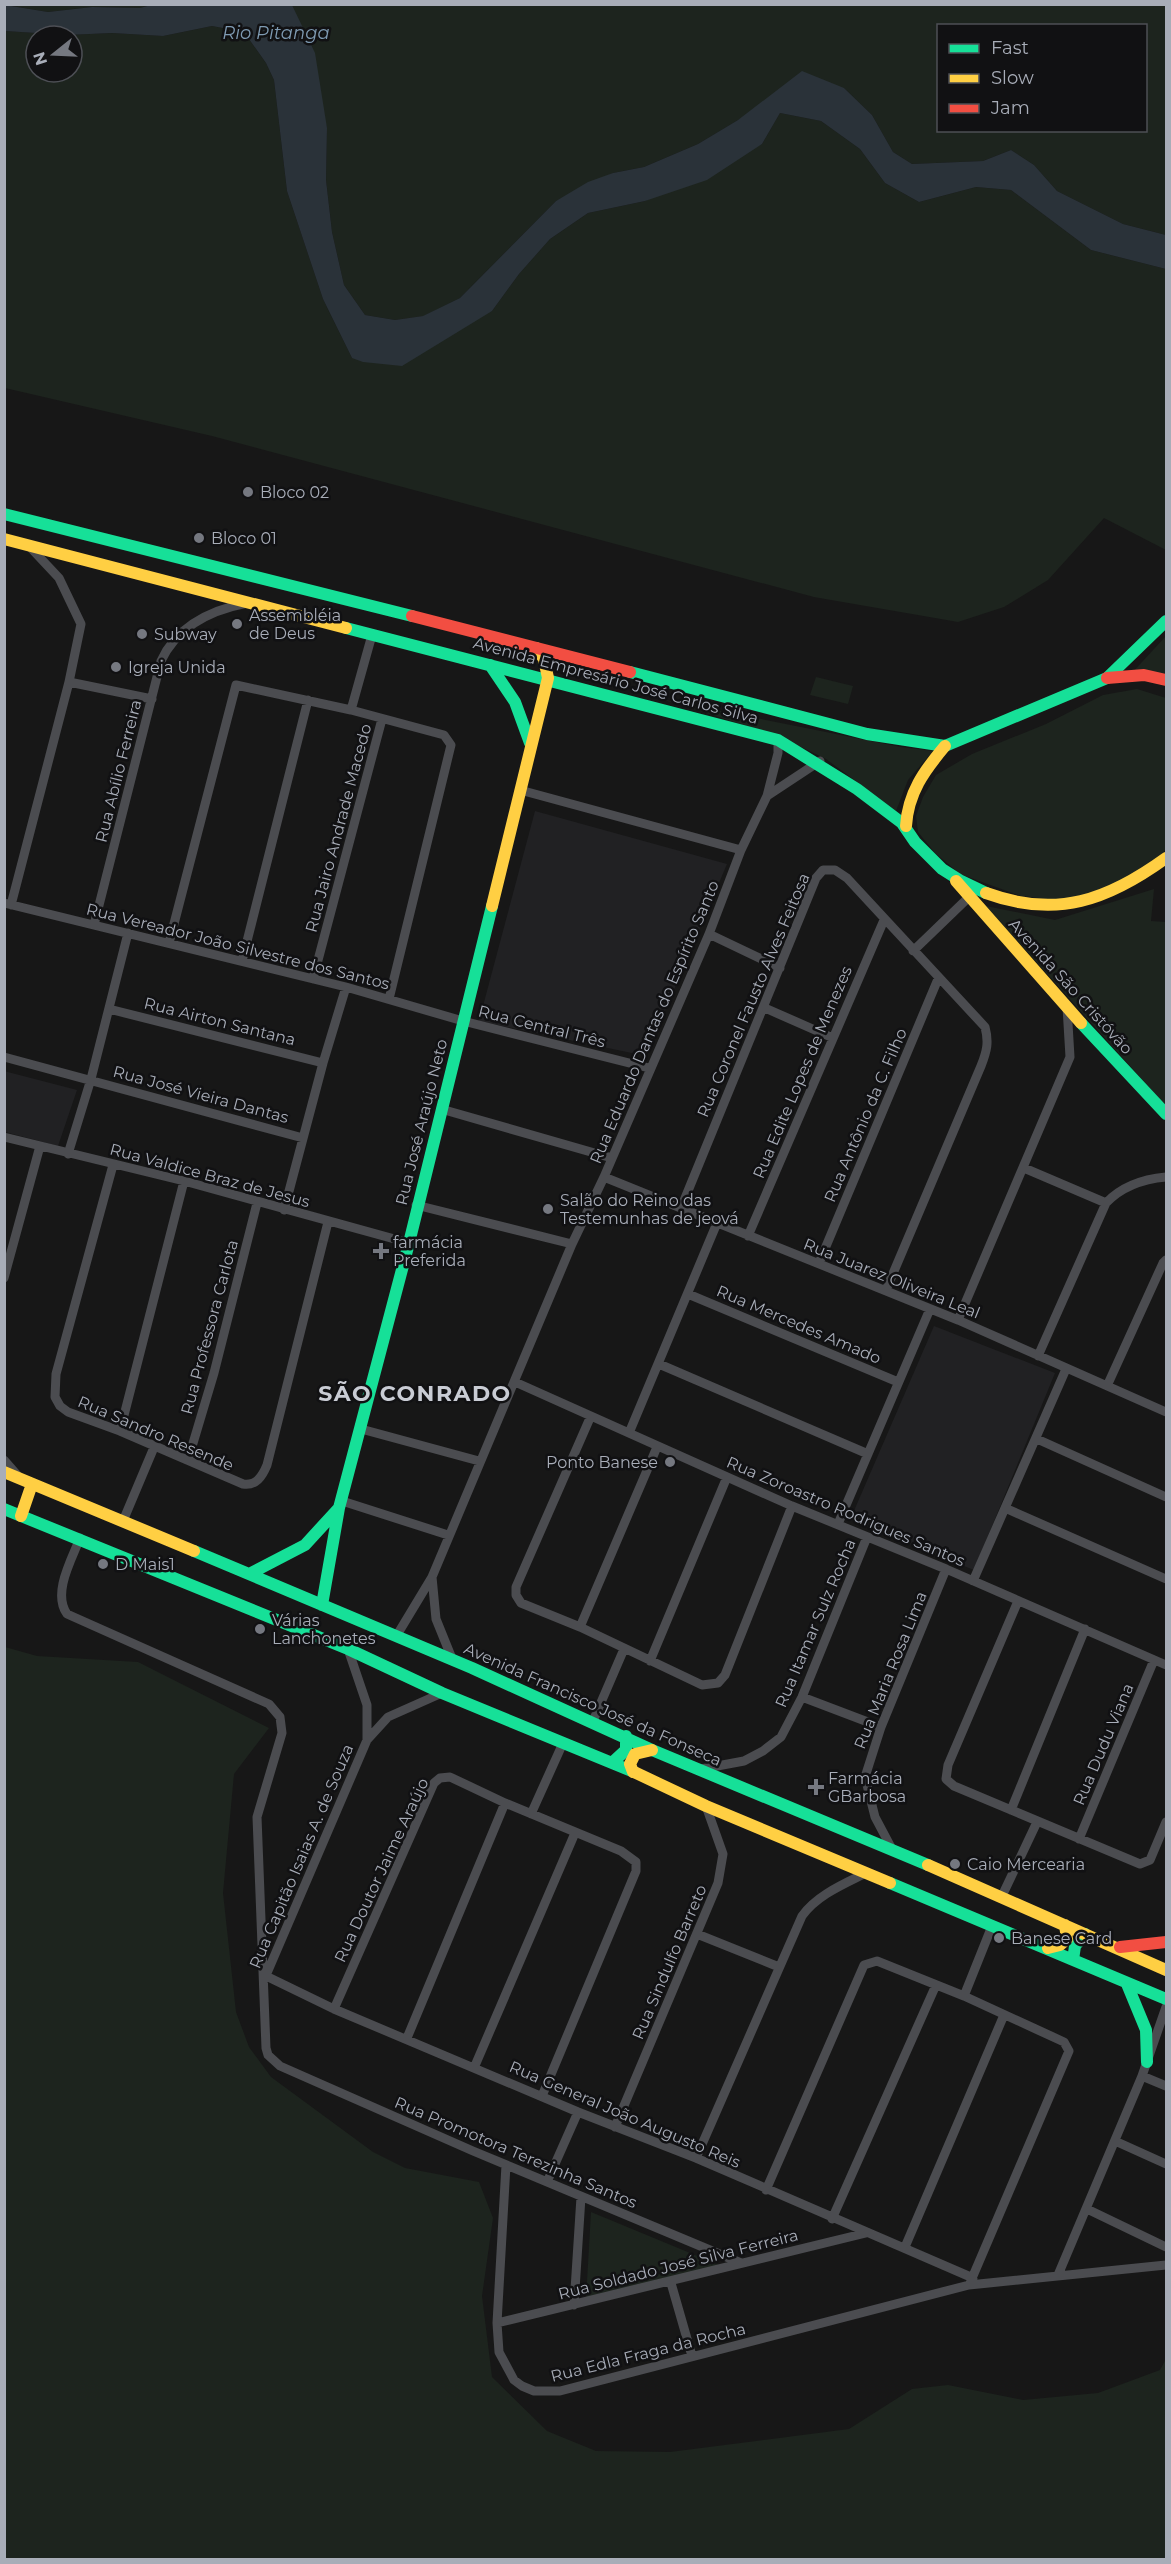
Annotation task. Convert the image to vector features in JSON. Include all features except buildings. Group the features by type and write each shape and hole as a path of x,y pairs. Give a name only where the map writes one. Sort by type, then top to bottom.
{"main road":[{"name":"Avenida Empresário José Carlos Silva","path":"4,514 867,734 945,746"},
{"name":"Avenida Empresário José Carlos Silva","path":"4,539 372,635 548,678 778,740 820,761 906,826 923,850 953,877 998,897 1022,904 1066,905 1101,897 1142,877 1167,858"},
{"path":"1107,678 1167,621"},
{"path":"536,648 544,659 548,678"},
{"path":"490,665 515,702 530,743"},
{"path":"906,826 909,798 926,770 945,746 1107,678 1144,675 1167,681"},
{"name":"Rua José Araújo Neto","path":"322,1605 340,1505 409,1243 416,1205 548,678"},
{"name":"Avenida São Cristóvão","path":"953,877 1067,1007 1167,1114"},
{"name":"Avenida Francisco José da Fonseca","path":"4,1472 397,1635 593,1721 652,1750 892,1849 1167,1970"},
{"path":"21,1516 32,1484"},
{"path":"251,1573 304,1545 340,1505"},
{"path":"4,1509 348,1649 442,1693 613,1762 706,1806 1167,1999"},
{"path":"613,1762 626,1750 626,1736"},
{"path":"633,1772 630,1764 635,1755 652,1750"},
{"path":"1048,1948 1065,1942 1067,1936 1065,1924"},
{"path":"1073,1960 1075,1947 1085,1934"},
{"path":"1114,1947 1145,1946 1167,1941"},
{"path":"1127,1984 1146,2030 1147,2061"}],"street":[{"path":"8,904 69,682 81,624 59,578 29,546"},
{"name":"Rua Abílio Ferreira","path":"94,926 161,661 167,647 188,627 207,614 249,602"},
{"path":"351,710 372,635"},
{"path":"69,682 152,699"},
{"path":"169,943 234,687 239,684 351,710 444,735 451,745 389,999"},
{"path":"242,961 308,700"},
{"name":"Rua Jairo Andrade Macedo","path":"313,979 382,719"},
{"name":"Rua Eduardo Dantas do Espírito Santo","path":"453,1661 436,1619 432,1576 572,1244 604,1177 649,1068 709,934 741,850 767,796 778,753 778,740"},
{"path":"767,796 820,761"},
{"path":"520,790 741,850"},
{"name":"Rua Coronel Fausto Alves Feitosa","path":"681,1208 765,1008 816,878 824,870 835,870 847,878 938,979 985,1027 988,1045 886,1290"},
{"path":"913,951 969,897"},
{"name":"Rua Vereador João Silvestre dos Santos","path":"8,904 346,987 463,1021"},
{"name":"Rua Edite Lopes de Menezes","path":"748,1236 884,920"},
{"path":"68,1154 91,1079 128,933"},
{"path":"709,934 780,968"},
{"name":"Rua Antônio da C. Filho","path":"819,1263 938,979"},
{"path":"284,1210 323,1063 346,987"},
{"path":"958,1320 1070,1057 1067,1007"},
{"path":"765,1008 833,1038"},
{"name":"Rua Airton Santana","path":"109,1009 323,1063"},
{"name":"Rua Central Três","path":"463,1021 649,1068"},
{"name":"Rua José Vieira Dantas","path":"4,1057 303,1138"},
{"path":"441,1109 612,1158"},
{"name":"Rua Valdice Braz de Jesus","path":"4,1137 184,1181 257,1203 409,1243"},
{"path":"4,1278 40,1146"},
{"name":"Rua Sandro Resende","path":"113,1165 54,1390 60,1406 68,1412 155,1445 243,1484 249,1485 263,1475 328,1221"},
{"path":"1024,1168 1106,1203"},
{"name":"Rua Juarez Oliveira Leal","path":"604,1177 958,1320 1066,1370 1167,1412"},
{"path":"1038,1356 1106,1203 1114,1195 1132,1185 1167,1177"},
{"path":"120,1431 184,1181"},
{"name":"Rua Professora Carlota","path":"188,1460 257,1203"},
{"path":"416,1205 572,1244"},
{"path":"629,1433 717,1223"},
{"path":"1107,1386 1163,1263 1167,1260"},
{"name":"Rua Mercedes Amado","path":"688,1294 897,1382"},
{"path":"838,1524 930,1309"},
{"path":"659,1364 868,1454"},
{"path":"973,1581 1066,1370"},
{"name":"Rua Zoroastro Rodrigues Santos","path":"515,1382 590,1418 629,1433 792,1506 946,1569 1167,1665"},
{"path":"590,1418 515,1591 521,1603 580,1627 702,1685 713,1684 723,1679 792,1506"},
{"path":"361,1429 479,1461"},
{"path":"1037,1439 1167,1497"},
{"path":"123,1521 155,1445"},
{"path":"580,1627 657,1446"},
{"path":"4,1460 19,1478"},
{"path":"650,1661 727,1477"},
{"path":"340,1505 448,1535"},
{"path":"1005,1509 1167,1579"},
{"name":"Rua Itamar Sulz Rocha","path":"701,1769 731,1766 764,1751 781,1737 802,1697 867,1537"},
{"path":"80,1538 61,1593 62,1607 67,1614 269,1704 280,1717 282,1733 257,1817 264,1980"},
{"name":"Rua Maria Rosa Lima","path":"892,1849 878,1825 865,1781 880,1727 946,1569"},
{"path":"397,1635 432,1576"},
{"path":"1018,1602 945,1774 954,1786 1140,1864 1150,1860 1167,1822"},
{"path":"1011,1810 1085,1629"},
{"name":"Rua Capitão Isaias A. de Souza","path":"348,1649 367,1705 367,1740"},
{"path":"593,1721 624,1649"},
{"name":"Rua Dudu Viana","path":"1079,1839 1154,1660"},
{"name":"Rua Capitão Isaias A. de Souza","path":"264,1980 367,1740 388,1717 442,1693"},
{"path":"802,1697 880,1727"},
{"path":"531,1814 563,1743"},
{"name":"Rua Doutor Jaime Araújo","path":"334,2009 436,1781 450,1777 505,1803 621,1851 632,1857 637,1867 542,2096"},
{"path":"407,2038 505,1803"},
{"name":"Rua Sindulfo Barreto","path":"615,2127 718,1883 723,1854 706,1806"},
{"path":"1002,1896 1037,1822"},
{"path":"474,2068 575,1833"},
{"path":"696,2158 779,1967 807,1909 829,1892 867,1873"},
{"path":"964,1996 992,1926"},
{"path":"697,1934 779,1967"},
{"path":"766,2190 864,1965 877,1961 964,1996 1064,2042 1069,2051 971,2281"},
{"name":"Rua General João Augusto Reis","path":"264,1980 407,2038 578,2112 696,2158 832,2219 905,2247 971,2281"},
{"name":"Rua Promotora Terezinha Santos","path":"264,1980 266,2048 268,2055 280,2066 506,2165 741,2263"},
{"path":"832,2219 936,1985"},
{"path":"1058,2275 1142,2076 1167,2007"},
{"path":"905,2247 1004,2015"},
{"path":"1142,2076 1167,2086"},
{"path":"547,2182 578,2112"},
{"path":"1115,2141 1167,2164"},
{"name":"Rua Edla Fraga da Rocha","path":"506,2165 497,2323 499,2352 513,2380 534,2391 560,2391 971,2281 1167,2265"},
{"path":"574,2305 581,2197"},
{"path":"1087,2209 1167,2247"},
{"name":"Rua Soldado José Silva Ferreira","path":"497,2323 670,2283 741,2263 866,2233"},
{"path":"670,2283 692,2356"}],"shaded area":[{"path":"5,5 151,5 140,8 92,7 48,12"},
{"path":"292,5 1166,5 1166,235 1123,224 1057,191 1034,165 1011,150 983,161 912,164 893,152 872,115 844,88 738,120 698,144 644,167 613,173 556,201 460,298 424,316 395,320 365,315 344,285 332,232 326,180 327,128"},
{"path":"212,26 244,32 266,63 274,80 287,191 323,299 352,358 492,311 519,274 550,239 588,213 645,201 762,144 780,113 821,121 860,149 885,183 919,202 976,187 1011,190 1091,250 1166,269 1166,550 1104,518 1048,580 1004,607 958,622 814,597 212,436 5,388 5,31 24,32 24,84 84,84 84,34 112,33 163,36"},
{"path":"1166,636 1166,679 1130,675"},
{"path":"816,677 853,686 848,704 810,695"},
{"path":"1137,689 1166,698 1166,849 1158,859 1123,885 1087,898 1056,900 1021,896 960,874 935,853 918,832 916,816 923,797 936,775 972,754 1046,724 1103,695"},
{"path":"661,699 901,747 933,751 908,780 896,811 826,759 776,735"},
{"path":"535,811 727,864 646,1056 479,1021"},
{"path":"1154,889 1151,921 1166,922 1166,1106 986,906 1055,920"},
{"path":"4,1071 77,1090 58,1146 5,1132"},
{"path":"934,1326 1055,1373 974,1570 850,1520"},
{"path":"5,1647 37,1656 138,1662 269,1728 234,1774 223,1893 236,2012 249,2047 271,2077 373,2152 405,2168 479,2182 493,2218 482,2296 492,2377 547,2431 596,2451 670,2452 849,2429 912,2389 948,2385 1023,2400 1098,2393 1160,2370 1166,2359 1166,2559 5,2559"},
{"path":"591,2212 724,2267 586,2299"}],"water":[{"name":"Rio Pitanga","path":"5,5 48,12 92,7 140,8 151,5 292,5 315,53 327,128 326,180 332,232 344,285 365,315 395,320 423,316 460,298 556,201 588,182 613,173 644,167 698,144 738,120 802,71 844,88 872,115 893,152 912,164 983,161 1011,150 1034,165 1057,191 1123,224 1166,235 1166,269 1091,250 1011,190 976,187 919,202 885,183 860,149 821,121 780,113 762,144 707,180 645,201 588,213 550,239 519,274 492,311 402,366 363,362 352,358 323,299 287,191 274,80 266,63 244,32 212,26 163,36 112,33 84,34 84,24 24,24 24,32 5,31"}],"traffic: fast":[{"path":"4,514 412,616"},
{"path":"630,672 867,734 945,746 1107,678 1166,621"},
{"path":"346,628 778,740 857,789 902,823 915,842 942,869 986,893"},
{"path":"490,665 515,702 530,743"},
{"path":"322,1605 339,1508 409,1243 492,906"},
{"path":"1081,1023 1166,1114"},
{"path":"4,1509 348,1649 442,1693 634,1772"},
{"path":"251,1573 305,1545 338,1509"},
{"path":"194,1551 472,1668 652,1750 928,1865"},
{"path":"613,1762 626,1750 626,1736"},
{"path":"890,1883 1166,1999"},
{"path":"1073,1960 1075,1946 1085,1934"},
{"path":"1127,1984 1146,2030 1147,2062"}],"traffic: slow":[{"path":"4,539 346,628"},
{"path":"492,906 548,678 544,659 536,648"},
{"path":"906,826 910,803 918,783 945,746"},
{"path":"986,893 1012,901 1036,904 1081,901 1123,885 1166,858"},
{"path":"956,881 1081,1023"},
{"path":"4,1472 194,1551"},
{"path":"21,1516 32,1484"},
{"path":"633,1772 630,1764 635,1754 652,1750"},
{"path":"634,1772 706,1806 890,1883"},
{"path":"928,1865 1166,1970"},
{"path":"1048,1948 1060,1945 1067,1939 1065,1925"}],"traffic: jam":[{"path":"412,616 630,672"},
{"path":"1107,678 1144,675 1166,680"},
{"path":"1120,1947 1166,1942"}],"place":[{"name":"Bloco 02","path":"248,492"},
{"name":"Bloco 01","path":"199,538"},
{"name":"Assembléia de Deus","path":"237,624"},
{"name":"Subway","path":"142,634"},
{"name":"Igreja Unida","path":"116,667"},
{"name":"Salão do Reino das Testemunhas de jeová","path":"548,1209"},
{"name":"farmácia Preferida","path":"381,1251"},
{"name":"Ponto Banese","path":"670,1462"},
{"name":"D Mais1","path":"103,1564"},
{"name":"Várias Lanchonetes","path":"260,1629"},
{"name":"Farmácia GBarbosa","path":"816,1787"},
{"name":"Caio Mercearia","path":"955,1864"},
{"name":"Banese Card","path":"999,1938"}],"district":[{"name":"SÃO CONRADO","path":"415,1393"}]}
